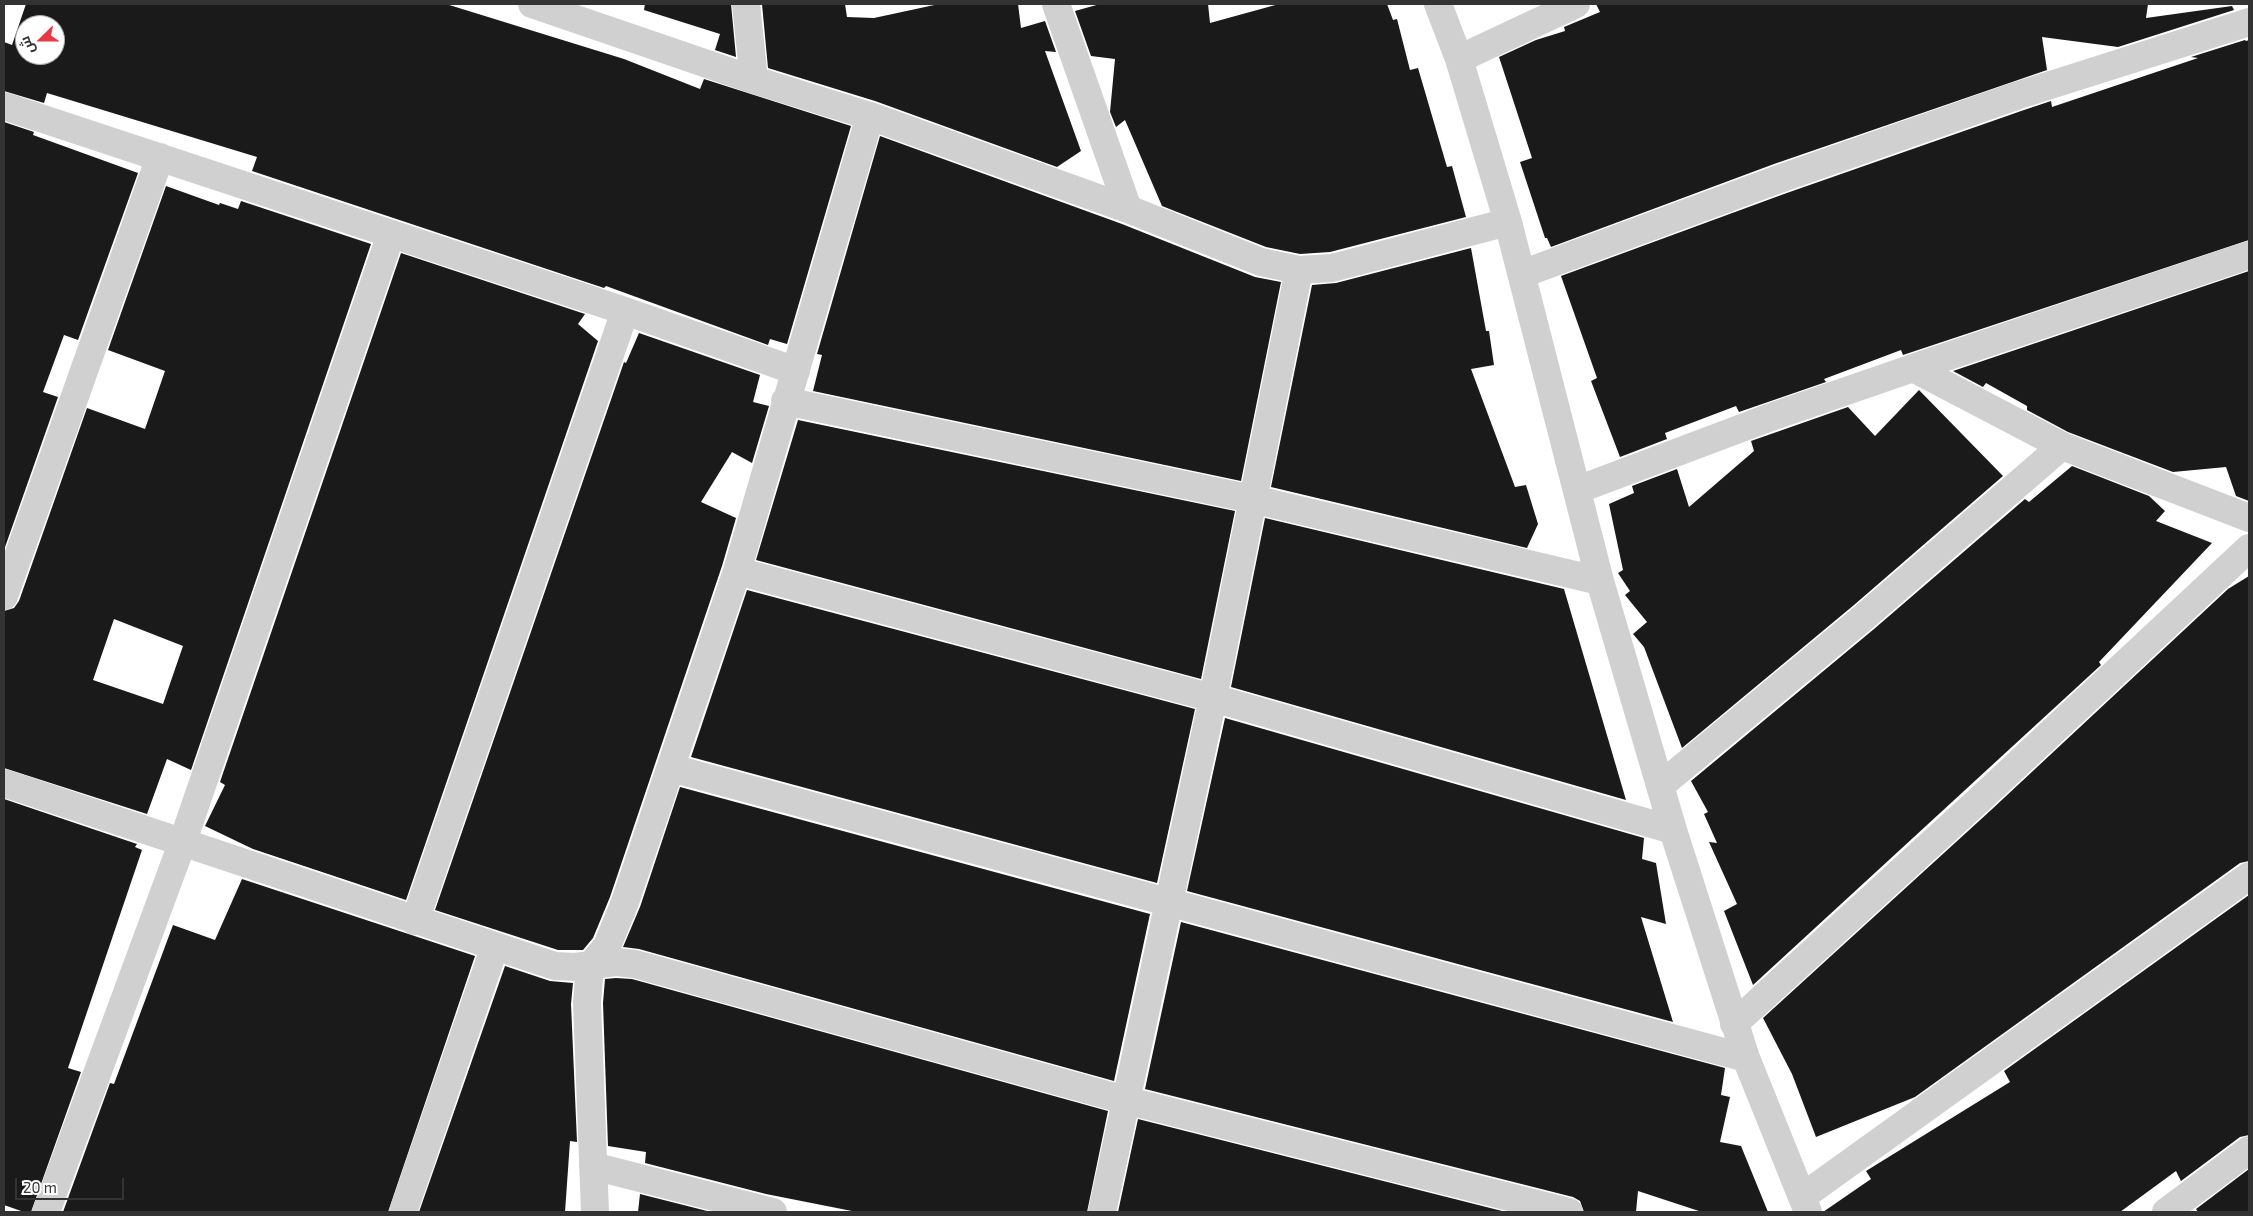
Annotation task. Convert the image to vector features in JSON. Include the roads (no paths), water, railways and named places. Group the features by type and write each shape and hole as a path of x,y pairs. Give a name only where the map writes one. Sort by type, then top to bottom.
{"street":[{"path":"532,4 754,80 870,116 1128,209 1261,262 1299,270 1332,268 1508,222"},
{"path":"746,4 754,80"},
{"path":"1056,4 1128,209"},
{"path":"1438,4 1459,59 1508,222 1600,581 1673,830 1734,1024 1805,1205 2249,876"},
{"path":"1459,59 1576,4"},
{"path":"1522,274 2010,98 2249,22"},
{"path":"4,106 625,311 796,371"},
{"path":"595,1212 587,1004 590,966 607,946 737,571 870,116"},
{"path":"4,596 160,157"},
{"path":"46,1212 183,841 391,234"},
{"path":"1577,490 1771,417 2249,254"},
{"path":"1102,1212 1213,698 1299,270"},
{"path":"415,921 625,311"},
{"path":"1913,368 2062,446 2249,518"},
{"path":"786,401 1252,499 1600,581"},
{"path":"1660,786 1864,618 2062,446"},
{"path":"1734,1024 1987,793 2249,548"},
{"path":"737,571 1213,698 1673,830"},
{"path":"670,768 1746,1058"},
{"path":"4,783 555,966 590,966 616,962 635,964 1125,1100 1569,1212"},
{"path":"403,1212 495,946"},
{"path":"2166,1212 2249,1150"},
{"path":"592,1166 773,1212"}]}
